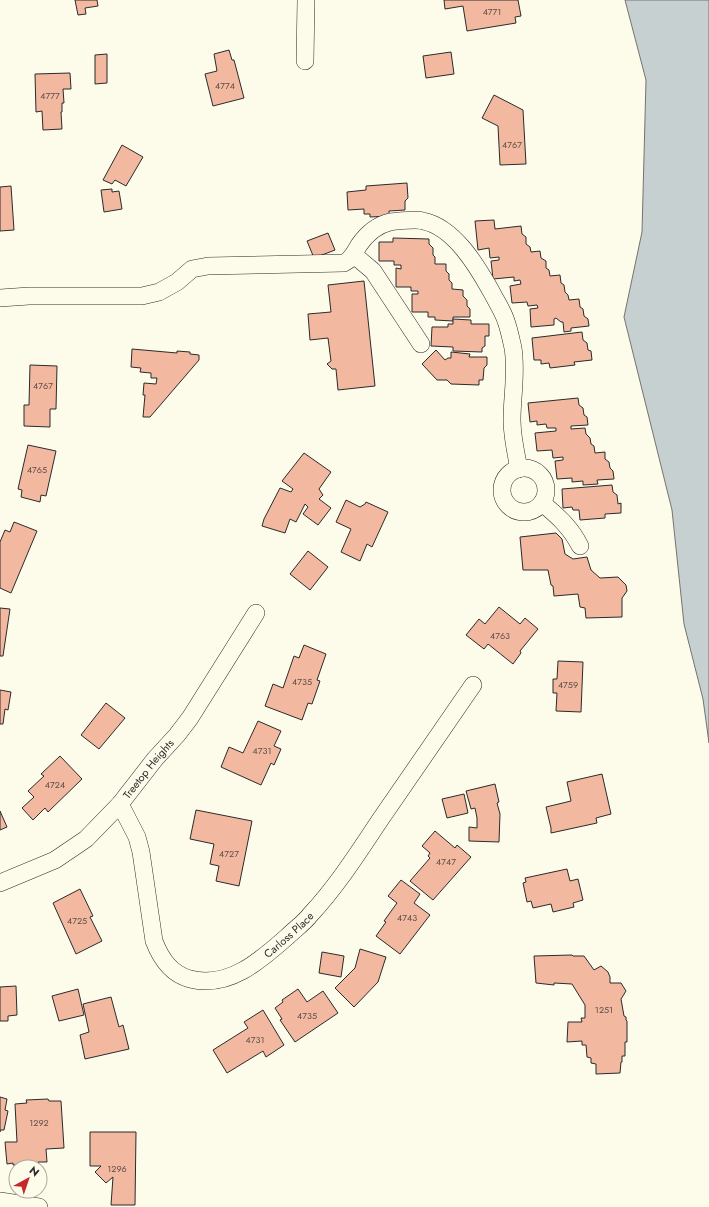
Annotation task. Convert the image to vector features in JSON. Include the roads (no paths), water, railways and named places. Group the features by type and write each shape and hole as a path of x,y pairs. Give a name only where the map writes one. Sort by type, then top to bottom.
{"street":[{"path":"306,0 306,61"},
{"path":"0,298 29,296 142,296 160,292 177,282 192,269 208,266 344,263 349,261 363,239 382,225 390,222 423,220 437,226 450,235 465,250 478,269 506,320 513,348 512,423 514,445 519,469"},
{"path":"354,254 373,271 421,344"},
{"path":"526,468 534,470 540,474 546,488 546,496 542,503 530,512 516,511 510,508 503,496 503,482 512,471 526,468"},
{"path":"542,503 559,517 574,534 580,546"},
{"name":"Treetop Heights","path":"0,883 56,860 86,839 120,804 155,759 177,736 190,718 256,613"},
{"name":"Carloss Place","path":"120,804 137,837 145,875 154,941 159,954 167,965 186,978 198,981 215,981 229,977 251,966 267,954 310,916 337,884 473,686"},
{"path":"0,1201 39,1207"}]}
